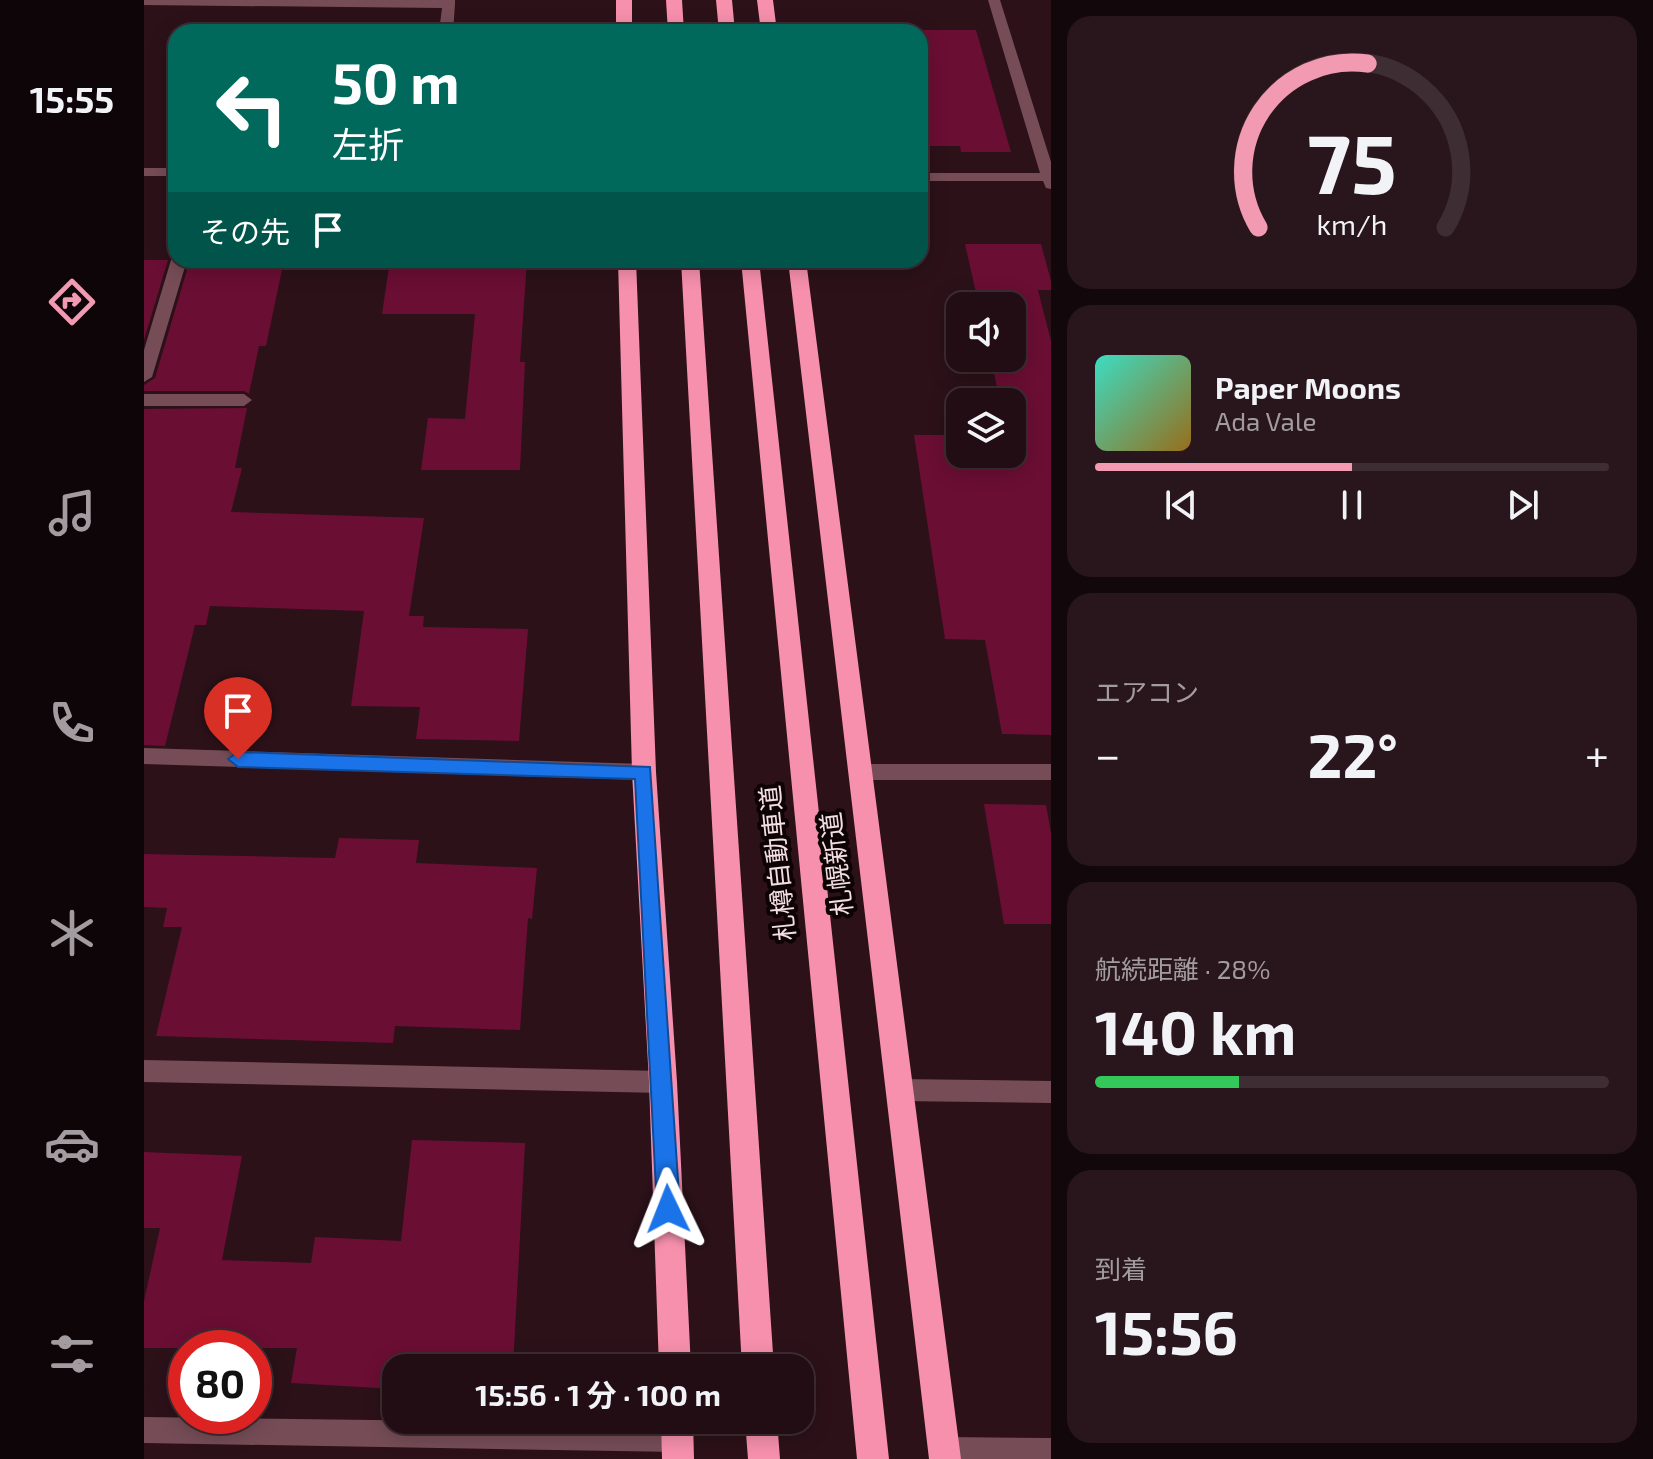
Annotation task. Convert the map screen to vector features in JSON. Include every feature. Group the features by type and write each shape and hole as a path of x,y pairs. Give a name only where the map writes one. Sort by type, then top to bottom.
{"highway":[{"path":"624,0 624,24"},
{"path":"674,0 676,24"},
{"path":"724,0 726,24"},
{"path":"765,0 768,24"},
{"path":"627,268 644,772 663,1082 674,1354"},
{"name":"札樽自動車道","path":"690,268 757,1354"},
{"name":"札樽自動車道","path":"751,268 873,1459"},
{"name":"札幌新道","path":"798,268 944,1455"},
{"path":"762,1434 764,1459"}],"street":[{"path":"928,177 1050,179 994,0"},
{"path":"144,1 449,2 447,24"},
{"path":"144,172 168,172"},
{"path":"144,377 177,268"},
{"path":"144,400 244,400"},
{"path":"144,756 644,772"},
{"path":"861,772 1051,772"},
{"path":"144,1071 663,1082"},
{"path":"899,1090 1051,1092"},
{"path":"144,1430 678,1439"},
{"path":"944,1455 1051,1452"}],"building":[{"path":"928,30 976,30 1011,152 961,152 960,146 928,146"},
{"path":"965,244 1041,244 1051,281 1051,290 1038,290 1051,341 1051,735 1002,734 985,640 945,639 914,435 946,435 946,468 1026,468 1026,388 997,388 994,372 1026,372 1026,292 976,292"},
{"path":"144,260 168,260 144,340"},
{"path":"188,268 282,268 266,346 259,346 249,394 244,391 144,391 144,385 155,378"},
{"path":"389,268 526,268 520,362 525,362 520,470 421,470 428,418 465,419 475,314 382,314"},
{"path":"247,408 235,468 242,468 231,512 424,518 409,616 424,616 423,627 528,629 519,741 416,739 420,707 351,706 364,611 210,606 206,625 195,625 165,746 144,745 144,409"},
{"path":"984,804 1046,805 1051,833 1051,924 1004,924"},
{"path":"339,838 419,840 416,863 537,868 532,919 528,918 520,1030 395,1026 393,1043 156,1036 182,927 163,927 167,908 144,907 144,854 335,858"},
{"path":"412,1140 525,1143 514,1354 382,1354 382,1388 291,1383 297,1348 272,1348 272,1330 168,1330 168,1348 144,1348 144,1301 160,1228 144,1228 144,1152 242,1156 222,1260 311,1263 315,1237 401,1241"}],"route":[{"path":"238,759 644,772 668,1209"}]}
